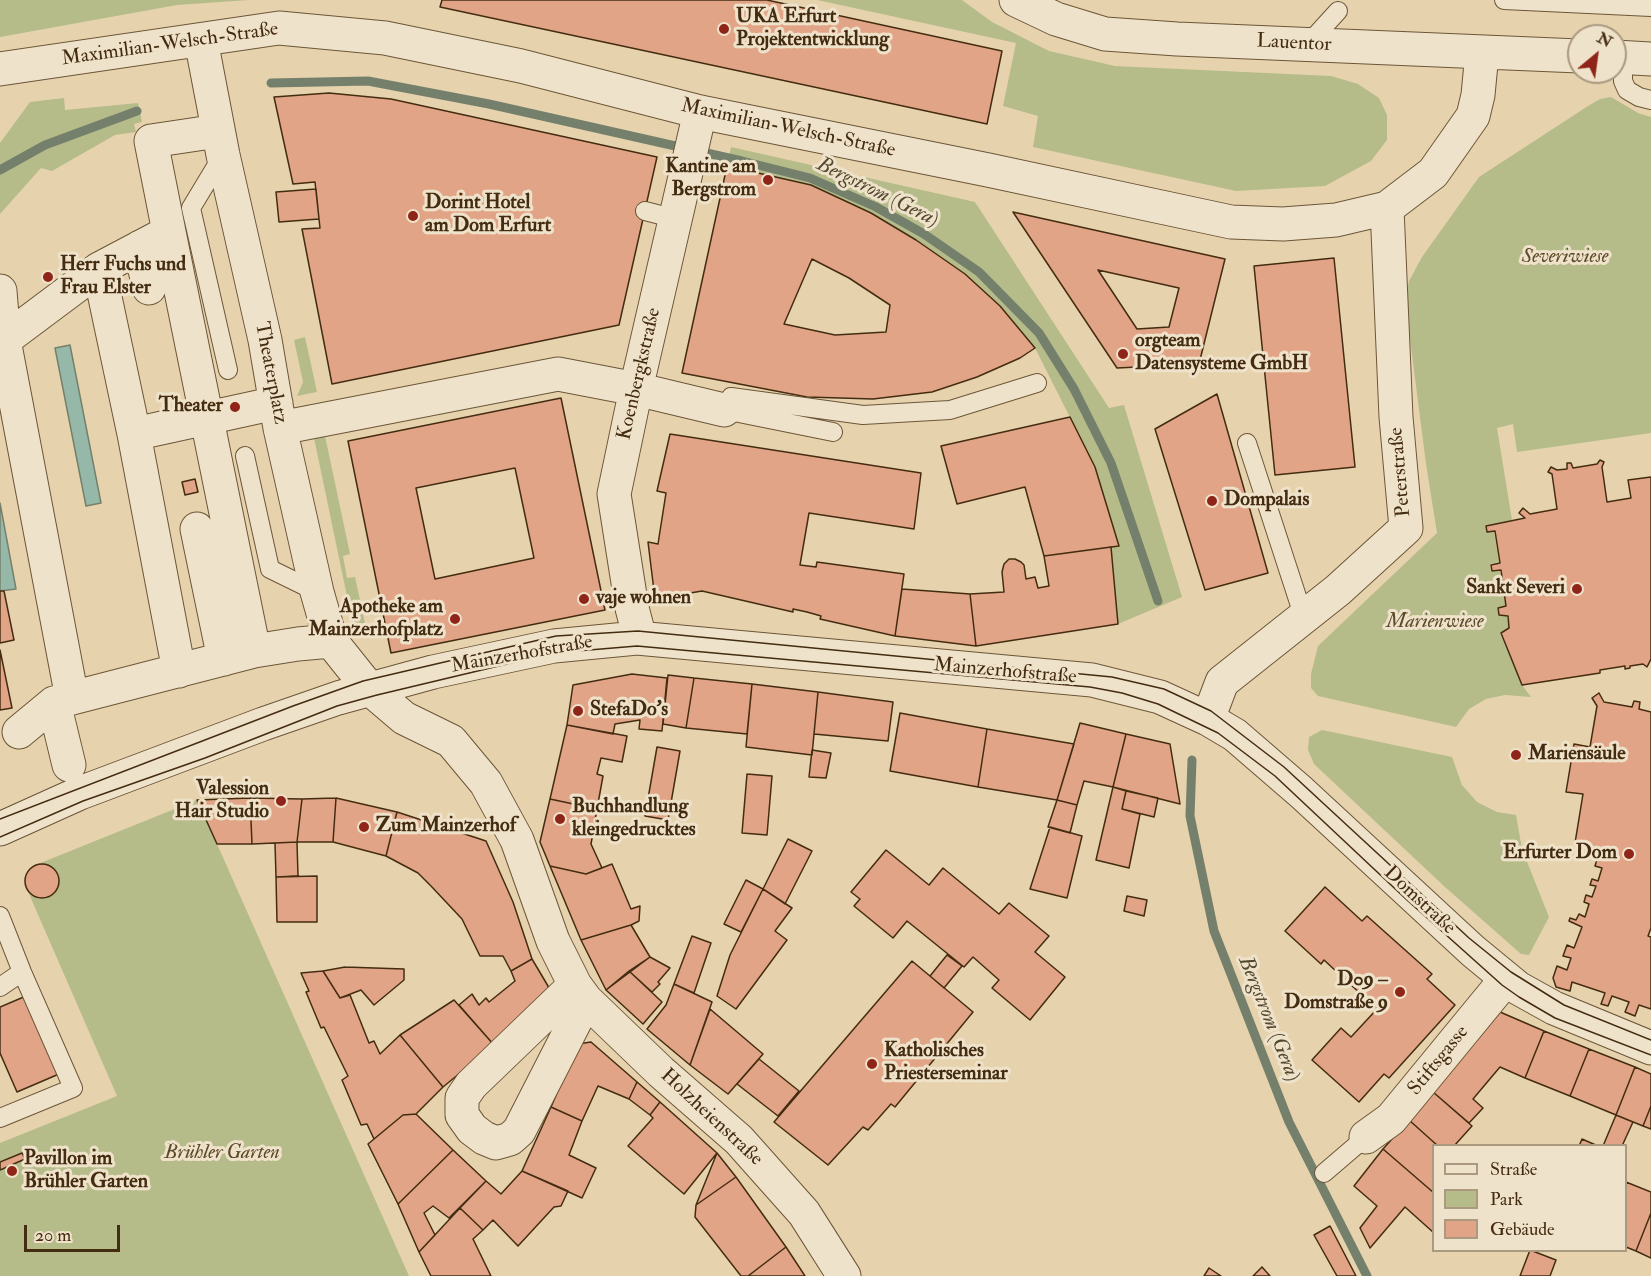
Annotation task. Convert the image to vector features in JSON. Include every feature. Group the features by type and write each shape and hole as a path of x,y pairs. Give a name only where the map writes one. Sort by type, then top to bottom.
{"street":[{"name":"Lauentor","path":"1016,0 1056,19 1105,34 1567,56"},
{"name":"Maximilian-Welsch-Straße","path":"0,69 279,28 385,38 521,66 698,124 988,170 1231,222 1283,224 1336,220 1387,208 1433,173 1473,116 1478,95 1482,53"},
{"name":"Theaterplatz","path":"201,40 220,143 265,340 278,415 317,592 331,641 363,681 404,718 451,741 486,783 517,840 553,942"},
{"name":"Koenbergkstraße","path":"635,623 614,494 636,388 698,124"},
{"path":"220,143 151,141 207,418 239,655"},
{"name":"Peterstraße","path":"1208,719 1222,682 1338,590 1406,528 1396,417 1387,208"},
{"path":"2,341 99,269 169,232"},
{"path":"140,247 149,288"},
{"path":"99,269 134,434 179,671"},
{"path":"0,291 2,341 63,701 69,765"},
{"path":"134,434 207,418 278,415 331,418 558,374 636,388 724,410"},
{"path":"197,529 239,655"},
{"name":"Mainzerhofstraße","path":"0,830 80,793 262,724 338,699 433,672 554,646 635,623 1092,680 1146,692 1208,719"},
{"path":"19,732 63,701 239,655 331,641"},
{"name":"Domstraße","path":"1208,719 1235,735 1271,765 1506,979 1554,1008 1651,1048"},
{"name":"Holzheienstraße","path":"553,942 581,992 661,1072 739,1140 804,1213 844,1276"},
{"name":"Stiftsgasse","path":"1366,1137 1391,1119 1506,979"}],"lane":[{"path":"1504,0 1651,7"},
{"path":"1307,45 1338,11"},
{"path":"1630,58 1623,81 1627,90 1639,97 1651,100"},
{"path":"220,143 191,208 228,370"},
{"path":"645,211 676,219"},
{"path":"833,432 724,410 731,397 863,415 950,411 1037,383"},
{"path":"1247,443 1304,618"},
{"path":"245,456 270,569 317,592"},
{"path":"0,916 73,1088 0,1118"},
{"path":"0,987 22,972"},
{"path":"1324,1173 1366,1137"}],"green space":[{"path":"0,0 249,0 177,5 0,37"},
{"path":"817,0 962,0 992,22 1049,51 1115,66 1331,76 1358,84 1379,98 1387,115 1387,140 1371,161 1325,186 1236,191 1033,147 1038,116 1003,106 1016,43"},
{"path":"1611,97 1638,113 1651,117 1651,433 1517,452 1513,424 1497,428 1512,520 1486,526 1487,532 1494,531 1499,562 1490,564 1491,572 1500,571 1506,606 1497,608 1499,615 1507,616 1509,628 1500,633 1522,685 1531,697 1505,695 1486,699 1469,709 1456,727 1318,696 1311,688 1311,674 1318,646 1437,533 1405,300 1409,281 1422,257 1479,177 1588,106 1600,99"},
{"path":"64,98 65,110 138,103 142,122 134,124 136,132 115,135 52,171 41,168 0,214 0,143 30,102"},
{"path":"731,147 975,202 1109,408 1124,405 1182,597 1118,624 1111,547 1119,545 1095,467 1035,348 1000,306 965,274 916,240 871,213 811,185 727,166"},
{"path":"305,337 317,392 297,396 303,382 294,340"},
{"path":"324,431 350,554 343,556 347,578 355,577 366,628 354,630 313,433"},
{"path":"1322,730 1452,757 1462,785 1477,802 1497,812 1516,815 1522,849 1549,917 1529,955 1521,954 1445,887 1314,764 1308,750 1309,737"},
{"name":"Brühler Garten","path":"197,800 409,1276 0,1276 0,1143 117,1096 26,887 27,873 33,866"}],"shaded area":[{"path":"70,345 101,503 86,506 55,348"},
{"path":"0,503 16,589 0,591"}],"building":[{"path":"442,0 767,0 1002,51 987,124 440,7"},
{"path":"329,93 391,99 657,157 619,325 332,384 302,229 320,228 315,182 293,184 274,97"},
{"path":"727,166 811,185 871,213 916,240 965,274 1000,306 1035,348 1020,358 977,377 932,392 873,399 807,397 682,373","holes":["812,259 849,278 890,305 886,332 835,335 784,324"]},
{"path":"316,189 319,219 279,222 276,192"},
{"path":"1013,212 1225,259 1199,364 1117,368","holes":["1098,270 1179,288 1169,327 1137,329"]},
{"path":"1334,258 1355,467 1275,475 1254,266"},
{"name":"Dompalais","path":"1217,394 1268,573 1205,590 1155,429"},
{"path":"561,398 605,610 391,653 348,441","holes":["515,468 534,558 435,579 416,488"]},
{"path":"1070,417 1095,467 1119,546 1044,556 1025,487 957,504 941,446"},
{"path":"670,434 921,473 914,529 809,513 800,565 816,567 817,562 904,574 895,636 820,619 821,616 807,612 793,609 793,612 702,591 655,599 648,542 658,544 666,493 657,491"},
{"name":"Sankt Severi","path":"1600,460 1604,462 1602,467 1607,502 1631,498 1628,480 1651,477 1651,659 1647,667 1643,664 1625,669 1625,666 1600,670 1600,673 1522,685 1501,633 1509,628 1508,616 1499,615 1498,608 1506,606 1501,570 1492,571 1491,565 1500,563 1495,531 1487,532 1486,526 1525,518 1519,513 1523,508 1530,514 1557,509 1552,474 1548,472 1551,467 1557,470 1567,469 1567,463 1571,463 1573,468 1597,464"},
{"path":"195,479 198,492 185,495 182,482"},
{"path":"1111,547 1118,624 976,646 970,594 1004,592 1002,572 1004,564 1009,559 1015,559 1024,565 1026,579 1035,577 1038,588 1049,586 1044,556"},
{"path":"902,589 970,594 976,646 895,636"},
{"path":"0,591 4,591 14,640 0,643"},
{"path":"0,650 12,708 0,710"},
{"path":"632,674 667,678 662,731 639,729 640,720 615,724 613,734 567,725 573,685"},
{"path":"668,675 694,678 686,728 663,724"},
{"path":"694,678 752,684 747,734 686,728"},
{"path":"752,684 818,692 812,755 746,747"},
{"path":"818,692 893,702 888,741 814,734"},
{"name":"Erfurter Dom","path":"1599,693 1604,702 1632,707 1634,701 1640,702 1639,709 1651,712 1651,928 1648,936 1651,937 1651,1009 1639,1005 1635,1016 1625,1012 1629,1002 1612,996 1608,1006 1601,1004 1605,993 1572,982 1570,991 1556,987 1553,978 1557,966 1567,970 1571,958 1563,956 1567,945 1574,948 1582,927 1569,921 1570,918 1576,920 1579,914 1585,917 1589,904 1584,902 1586,895 1592,897 1596,886 1590,885 1592,879 1598,881 1602,868 1595,866 1598,856 1605,859 1608,851 1575,843 1583,794 1566,792 1574,744 1590,747 1597,706 1592,698"},
{"path":"900,713 987,729 978,787 890,771"},
{"path":"1080,723 1126,734 1113,787 1084,781 1077,805 1057,800"},
{"path":"567,725 627,736 622,762 601,758 597,774 603,776 597,809 550,799"},
{"path":"987,729 1074,744 1057,800 978,787"},
{"path":"1126,734 1170,744 1180,804 1113,787"},
{"path":"657,747 680,751 668,820 645,816"},
{"path":"812,750 831,753 826,778 809,777"},
{"path":"747,774 772,776 767,835 742,833"},
{"path":"1113,787 1126,791 1122,809 1140,814 1129,868 1096,860"},
{"path":"1126,791 1158,798 1154,817 1122,809"},
{"path":"250,798 252,844 217,844 197,800"},
{"path":"250,798 302,799 297,842 252,844"},
{"path":"336,798 333,842 297,842 302,799"},
{"path":"336,798 397,812 386,856 333,842"},
{"path":"550,799 597,809 591,844 602,868 586,874 550,866 540,842"},
{"path":"1057,800 1077,805 1070,833 1048,827"},
{"path":"397,812 486,841 513,902 532,959 511,971 503,956 480,956 462,919 431,886 418,873 386,856"},
{"path":"1050,827 1082,836 1067,898 1030,889"},
{"path":"788,839 812,851 785,904 763,889"},
{"path":"297,842 298,876 276,877 275,843"},
{"path":"886,850 929,885 943,868 999,914 1009,903 1049,936 1035,952 1065,977 1030,1020 992,988 999,980 973,957 964,967 907,921 893,938 854,906 860,899 851,892"},
{"path":"42,864 54,869 59,881 54,893 42,898 30,893 25,881 30,869"},
{"path":"612,864 631,909 640,906 639,921 581,940 550,866 586,874"},
{"path":"317,876 317,922 277,922 276,877"},
{"path":"746,880 763,889 741,932 724,924"},
{"name":"D09 – Domstraße 9","path":"1325,887 1362,921 1367,916 1432,974 1427,979 1455,1005 1389,1078 1384,1074 1359,1102 1312,1060 1341,1028 1351,1037 1377,1009 1324,960 1321,964 1285,931"},
{"path":"763,889 792,908 775,931 787,940 736,1009 717,996 730,955"},
{"path":"1127,896 1147,900 1144,916 1124,911"},
{"path":"631,925 650,957 606,990 581,940"},
{"path":"692,936 711,943 694,993 674,984"},
{"path":"947,955 962,966 944,988 930,976"},
{"path":"650,957 670,968 652,992 629,971"},
{"path":"532,959 548,986 548,1001 494,1045 459,1005 472,994 479,1005 486,998 489,1002 515,981 511,971"},
{"path":"912,961 973,1012 895,1107 891,1104 868,1130 863,1127 828,1165 774,1122"},
{"path":"345,967 404,969 404,980 374,1005 361,990 340,998 323,971"},
{"path":"323,971 340,998 350,995 369,1043 374,1041 380,1054 400,1035 443,1087 416,1114 403,1115 374,1139 367,1124 361,1125 342,1080 348,1076 324,1027 321,1028 306,992 309,991 301,973"},
{"path":"629,971 662,1002 643,1024 606,990"},
{"path":"674,984 712,1002 690,1065 647,1029 666,1005"},
{"path":"26,996 59,1074 17,1092 0,1053 0,1007"},
{"path":"454,1000 494,1045 443,1087 400,1035"},
{"path":"710,1009 763,1054 728,1094 690,1065"},
{"path":"1500,1012 1544,1031 1525,1078 1500,1067 1473,1099 1483,1108 1469,1123 1433,1092"},
{"path":"1544,1031 1589,1049 1570,1096 1525,1078"},
{"path":"591,1042 637,1082 629,1099 598,1086 582,1121 551,1107 578,1044"},
{"path":"1589,1049 1635,1067 1616,1115 1570,1096"},
{"path":"759,1059 799,1091 778,1116 737,1084"},
{"path":"1635,1067 1651,1074 1651,1106 1643,1126 1616,1115"},
{"path":"637,1082 660,1102 650,1115 629,1099"},
{"path":"1433,1092 1472,1126 1456,1144 1436,1144 1409,1120"},
{"path":"660,1102 717,1153 684,1194 628,1146 653,1118 650,1115"},
{"path":"1651,1106 1651,1129 1643,1126"},
{"path":"551,1107 582,1121 569,1155 596,1168 582,1198 522,1171"},
{"path":"416,1114 453,1150 398,1204 368,1144 403,1115"},
{"path":"1616,1115 1633,1122 1623,1144 1604,1144"},
{"path":"1409,1120 1436,1144 1432,1144 1432,1191 1383,1149"},
{"path":"1582,1139 1593,1144 1580,1144"},
{"path":"1383,1149 1432,1191 1432,1231 1405,1207 1370,1248 1360,1228 1377,1206 1354,1186"},
{"path":"453,1150 486,1181 449,1218 433,1206 424,1213 435,1235 419,1252 398,1204"},
{"path":"22,1153 25,1159 0,1170 0,1162"},
{"path":"717,1153 736,1177 696,1205"},
{"path":"522,1171 568,1191 561,1206 554,1207 518,1246 493,1220 483,1230 460,1208 486,1181 501,1194"},
{"path":"736,1177 786,1247 748,1276 741,1276 695,1217 696,1205"},
{"path":"1627,1182 1651,1192 1651,1213 1636,1251 1627,1247"},
{"path":"460,1208 483,1230 473,1239 491,1276 431,1276 419,1252"},
{"path":"1651,1213 1651,1258 1636,1251"},
{"path":"1330,1226 1356,1276 1337,1276 1314,1235"},
{"path":"786,1247 805,1276 748,1276"},
{"path":"1529,1252 1556,1260 1550,1276 1520,1276"},
{"path":"1262,1267 1270,1276 1253,1276"},
{"path":"1209,1268 1221,1276 1204,1276"}],"waterway":[{"name":"Bergstrom (Gera)","path":"271,83 368,81 489,104 742,161 810,178 876,207 924,234 979,272 1039,333 1074,389 1111,463 1158,601"},
{"name":"Bergstrom (Gera)","path":"0,170 45,145 137,111"},
{"name":"Bergstrom (Gera)","path":"1192,760 1190,816 1214,931 1289,1122 1367,1276"}],"tram line":[{"path":"0,819 363,681 556,636 638,631 1112,677 1164,689 1211,711 1284,767 1469,938 1511,972 1564,1005 1651,1040"},
{"path":"0,837 83,801 205,758 337,706 553,653 637,646 1090,687 1122,693 1158,704 1218,733 1275,776 1407,900 1502,985 1555,1018 1651,1055"}],"place":[{"name":"UKA Erfurt Projektentwicklung","path":"724,29"},
{"name":"Kantine am Bergstrom","path":"768,180"},
{"name":"Dorint Hotel am Dom Erfurt","path":"413,216"},
{"name":"Herr Fuchs und Frau Elster","path":"48,277"},
{"name":"orgteam Datensysteme GmbH","path":"1123,354"},
{"name":"Theater","path":"235,407"},
{"name":"Dompalais","path":"1212,501"},
{"name":"Sankt Severi","path":"1577,589"},
{"name":"vaje wohnen","path":"584,599"},
{"name":"Apotheke am Mainzerhofplatz","path":"455,619"},
{"name":"StefaDo's","path":"578,711"},
{"name":"Mariensäule","path":"1516,755"},
{"name":"Valession Hair Studio","path":"281,801"},
{"name":"Buchhandlung kleingedrucktes","path":"560,819"},
{"name":"Zum Mainzerhof","path":"364,827"},
{"name":"Erfurter Dom","path":"1629,854"},
{"name":"D09 – Domstraße 9","path":"1400,992"},
{"name":"Katholisches Priesterseminar","path":"872,1064"},
{"name":"Pavillon im Brühler Garten","path":"12,1171"}],"park label":[{"name":"Severiwiese","path":"1565,258"},
{"name":"Marienwiese","path":"1435,623"}]}
